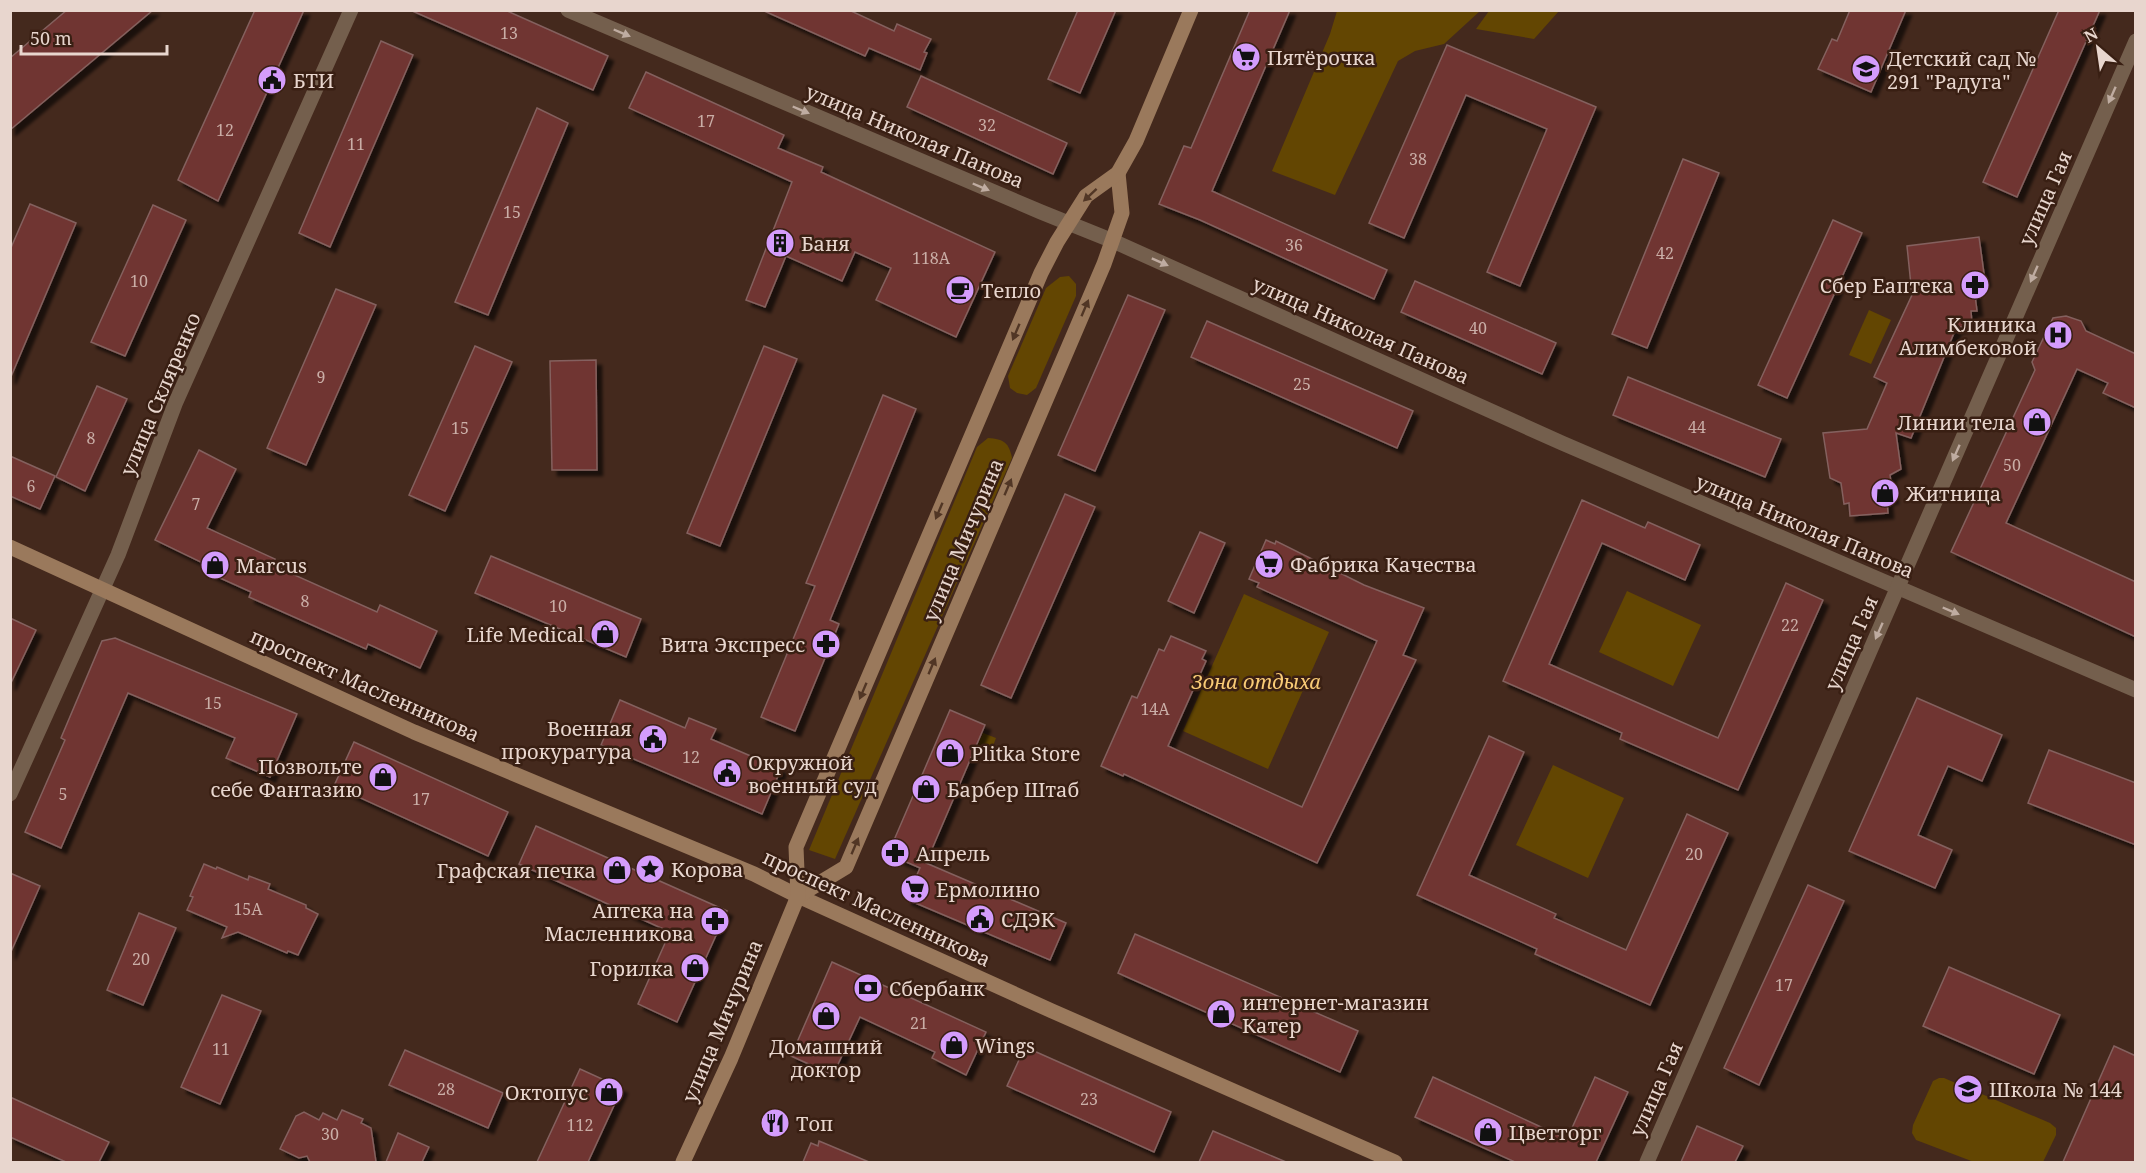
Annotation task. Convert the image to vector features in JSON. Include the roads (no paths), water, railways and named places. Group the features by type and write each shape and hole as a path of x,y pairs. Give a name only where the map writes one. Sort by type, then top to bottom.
{"main road":[{"name":"улица Мичурина","path":"683,1162 731,1058 798,896 796,847 1041,273 1057,242 1086,196 1118,173 1136,141 1191,10"},
{"name":"улица Мичурина","path":"798,896 846,867 1113,241 1122,213 1118,173"},
{"name":"проспект Масленникова","path":"10,547 414,732 753,874 1395,1162"}],"street":[{"name":"улица Скляренко","path":"10,794 118,555 175,404 351,10"},
{"name":"улица Николая Панова","path":"568,10 1113,241 1562,443 2136,690"},
{"name":"улица Гая","path":"1647,1162 2136,41"}],"place":[{"name":"Пятёрочка","path":"1246,57"},
{"name":"Детский сад № 291 \"Радуга\"","path":"1866,69"},
{"name":"БТИ","path":"272,80"},
{"name":"Баня","path":"780,243"},
{"name":"Сбер Еаптека","path":"1975,285"},
{"name":"Тепло","path":"960,290"},
{"name":"Клиника Алимбековой","path":"2058,335"},
{"name":"Линии тела","path":"2037,422"},
{"name":"Житница","path":"1885,493"},
{"name":"Фабрика Качества","path":"1269,564"},
{"name":"Marcus","path":"215,565"},
{"name":"Life Medical","path":"605,634"},
{"name":"Вита Экспресс","path":"826,644"},
{"name":"Военная прокуратура","path":"653,739"},
{"name":"Plitka Store","path":"950,753"},
{"name":"Окружной военный суд","path":"727,773"},
{"name":"Позвольте себе Фантазию","path":"383,777"},
{"name":"Барбер Штаб","path":"926,789"},
{"name":"Апрель","path":"895,853"},
{"name":"Корова","path":"650,869"},
{"name":"Графская печка","path":"617,870"},
{"name":"Ермолино","path":"915,889"},
{"name":"СДЭК","path":"980,919"},
{"name":"Аптека на Масленникова","path":"715,921"},
{"name":"Горилка","path":"695,968"},
{"name":"Сбербанк","path":"868,988"},
{"name":"интернет-магазин Катер","path":"1221,1014"},
{"name":"Домашний доктор","path":"826,1016"},
{"name":"Wings","path":"954,1045"},
{"name":"Школа № 144","path":"1968,1089"},
{"name":"Октопус","path":"609,1092"},
{"name":"Топ","path":"775,1123"},
{"name":"Цветторг","path":"1488,1132"}],"park label":[{"name":"Зона отдыха","path":"1256,681"}]}
